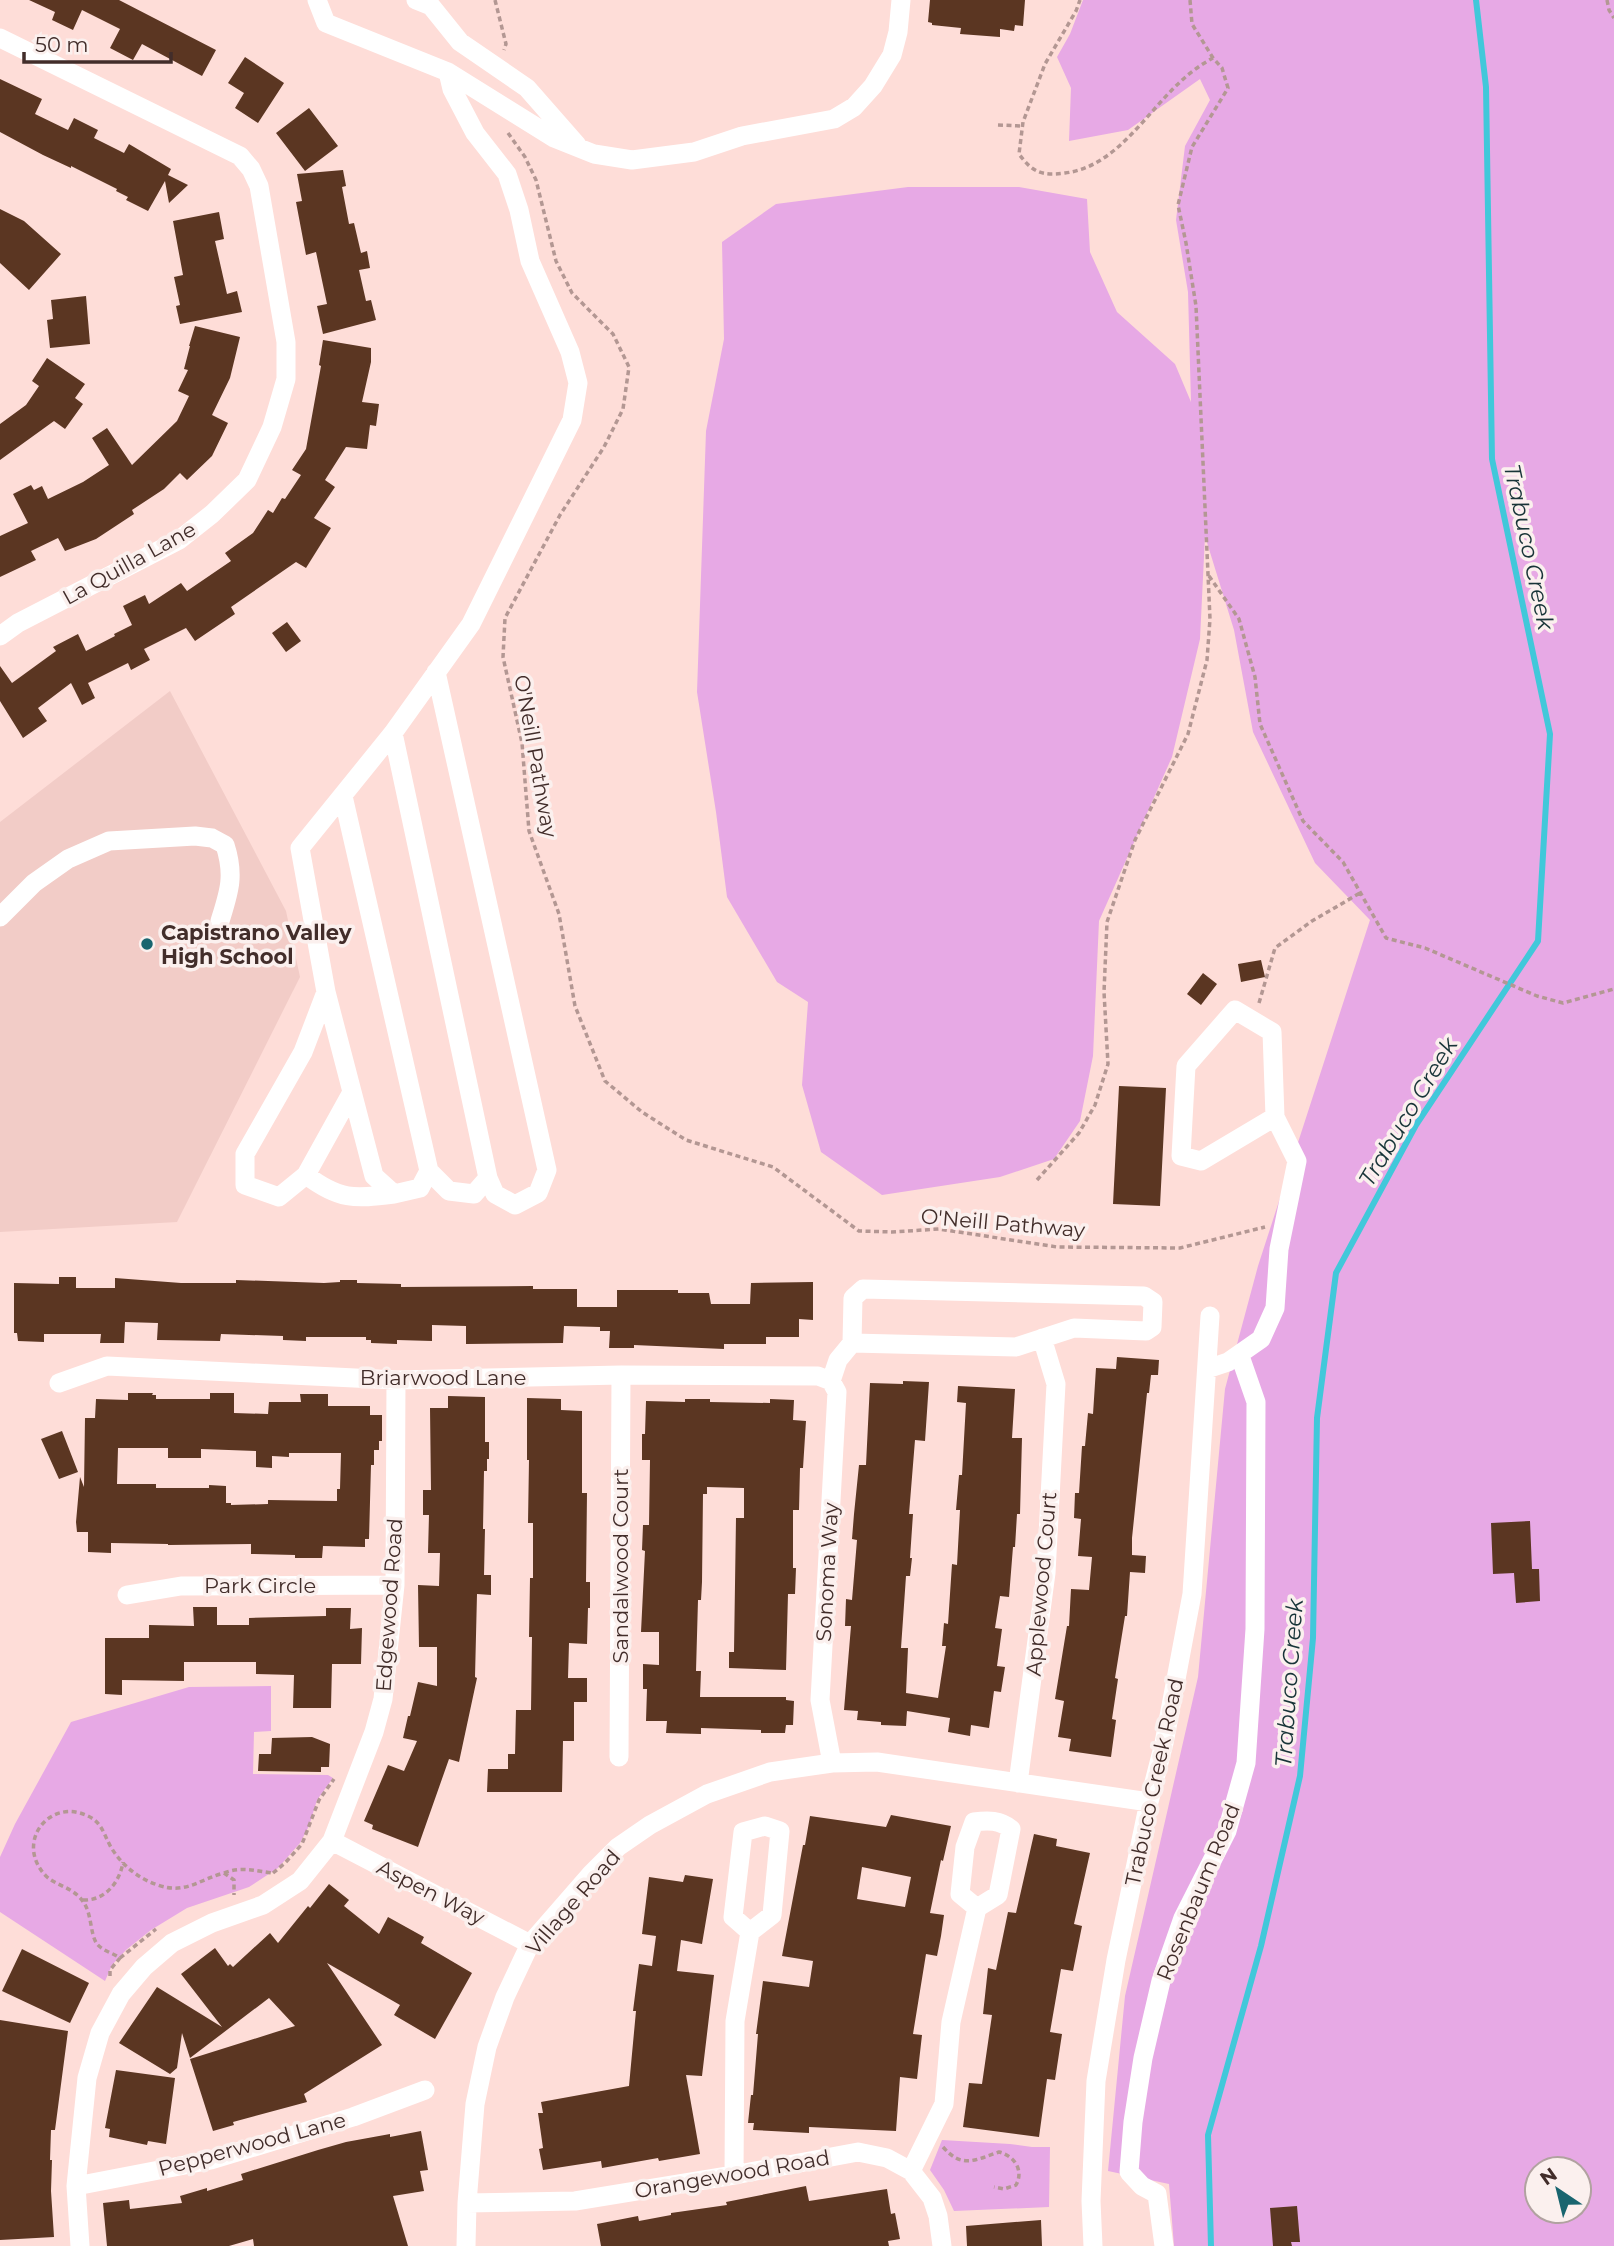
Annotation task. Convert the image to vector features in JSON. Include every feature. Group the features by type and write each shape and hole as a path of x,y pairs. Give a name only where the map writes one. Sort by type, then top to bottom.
{"street":[{"path":"317,0 326,23 448,72 554,138 594,154 632,160 694,152 742,136 834,120 854,107 873,86 892,55 898,32 901,0"},
{"path":"416,0 431,6 460,42 527,88 580,149"},
{"name":"La Quilla Lane","path":"0,38 240,156 251,169 259,186 286,342 286,379 272,427 247,480 212,514 179,540 18,623 0,636"},
{"path":"394,1194 374,1176 326,992 300,848 393,733 471,624 572,420 578,383 567,343 530,261 519,210 507,174 475,133 452,89 448,72 460,42"},
{"path":"393,733 488,1178 495,1194 515,1205 538,1193 547,1170 436,672"},
{"path":"344,796 429,1171 449,1191 474,1194 488,1178"},
{"path":"0,917 45,875 68,859 109,841 195,836 212,838 225,845 231,864 231,883 220,921"},
{"path":"326,992 303,1052 245,1154 245,1185 279,1197 306,1175 352,1092"},
{"path":"1207,1369 1240,1356 1261,1339 1275,1308 1279,1249 1297,1161 1275,1117 1272,1032 1235,1010 1186,1066 1181,1156 1201,1161 1275,1117"},
{"path":"306,1175 326,1191 358,1199 420,1188 429,1171"},
{"path":"831,1381 838,1360 852,1343 853,1298 863,1289 1144,1296 1153,1302 1152,1327 1146,1331 1074,1328 1016,1347 852,1343"},
{"name":"Trabuco Creek Road","path":"1093,2246 1091,2201 1096,2081 1116,1961 1164,1743 1192,1594 1210,1316"},
{"name":"Applewood Court","path":"1018,1783 1046,1573 1056,1384 1042,1338"},
{"name":"Rosenbaum Road","path":"1164,2246 1157,2194 1142,2186 1129,2172 1133,2122 1143,2058 1161,1981 1183,1918 1227,1831 1246,1763 1255,1629 1256,1402 1240,1356"},
{"name":"Briarwood Lane","path":"59,1383 107,1366 396,1380 818,1376 831,1381"},
{"name":"Sandalwood Court","path":"619,1757 621,1376"},
{"name":"Edgewood Road","path":"80,2246 76,2186 87,2078 100,2034 121,1994 144,1966 172,1943 212,1923 263,1906 300,1881 332,1841 374,1732 383,1699 395,1585 396,1380"},
{"name":"Sonoma Way","path":"831,1381 837,1392 820,1700 832,1763"},
{"name":"Park Circle","path":"127,1595 181,1586 395,1585"},
{"name":"Village Road","path":"466,2246 475,2104 486,2047 505,1997 530,1944 618,1847 650,1825 707,1794 770,1772 832,1763 877,1762 1149,1802"},
{"path":"734,2175 735,2021 750,1932 772,1915 780,1831 765,1825 743,1832 739,1856 733,1917 750,1932"},
{"name":"Aspen Way","path":"332,1841 530,1944"},
{"path":"911,2171 944,2104 951,2022 977,1908"},
{"name":"Pepperwood Lane","path":"76,2186 211,2160 352,2117 425,2090"},
{"name":"Orangewood Road","path":"467,2203 575,2201 858,2152 887,2158 911,2171 932,2198 938,2216 942,2246"}],"path":[{"path":"495,0 506,44 504,52"},
{"path":"1080,0 1045,64 1023,126 1019,154 1030,168 1048,175 1069,173 1093,166 1125,141 1178,84 1201,64 1213,58"},
{"path":"1037,1180 1079,1133 1095,1105 1108,1064 1104,992 1107,922 1135,840 1188,734 1207,660 1210,620 1196,306 1178,205 1192,147 1228,88 1222,68 1192,24 1190,0"},
{"path":"1607,0 1614,18"},
{"path":"998,125 1023,126"},
{"name":"O'Neill Pathway","path":"505,128 525,157 536,180 556,261 572,293 613,334 629,367 623,409 604,447 560,515 505,618 503,657 522,743 529,831 559,914 575,1006 605,1081 642,1112 686,1139 773,1167 859,1231 939,1229 1033,1241 1057,1247 1180,1248 1256,1228 1285,1225"},
{"path":"1208,574 1239,619 1255,677 1260,724 1303,821 1343,863 1386,938 1424,948 1537,996 1563,1003 1614,989"},
{"path":"1254,1021 1275,948 1312,921 1360,892"},
{"path":"108,1980 110,1970 120,1958 96,1942 91,1919 82,1900 68,1888 49,1878 37,1863 34,1837 45,1821 52,1816 73,1811 89,1816 102,1827 112,1848 135,1875 169,1888 196,1885 224,1873 246,1869 271,1875 302,1844 319,1800 336,1776"},
{"path":"82,1900 96,1899 113,1887 123,1862"},
{"path":"224,1873 234,1880 234,1895 242,1892"},
{"path":"930,2133 952,2157 962,2161 975,2161 999,2152 1013,2158 1019,2169 1016,2185 1004,2189 994,2187"}],"shaded area":[{"path":"1083,0 1614,0 1614,2246 1174,2246 1169,2184 1108,2171 1125,1996 1198,1677 1225,1389 1258,1266 1370,920 1315,863 1253,732 1234,630 1205,536 1200,639 1172,757 1099,921 1093,1056 1080,1121 1054,1159 1000,1177 882,1195 821,1152 802,1085 808,1002 777,982 727,897 697,692 706,431 724,339 722,242 776,204 908,187 1019,187 1087,199 1090,252 1117,312 1175,364 1191,402 1188,292 1176,220 1185,146 1210,100 1200,79 1128,130 1069,141 1071,88 1057,57 1070,34"},
{"name":"Capistrano Valley High School","path":"170,691 286,911 300,977 177,1222 0,1232 0,822"},
{"path":"271,1686 271,1731 254,1732 253,1774 328,1775 333,1778 317,1800 309,1826 300,1843 278,1868 249,1887 187,1908 151,1930 112,1965 105,1981 0,1912 0,1857 71,1722 189,1687"},
{"path":"942,2140 1050,2147 1049,2207 954,2211 930,2170"}],"building":[{"path":"29,0 119,0 216,50 202,76 142,44 133,60 110,48 120,29 82,10 73,30 52,20 55,12"},
{"path":"930,0 1025,0 1023,26 1015,25 1014,31 1000,29 1000,37 960,34 961,28 932,25 928,22"},
{"path":"245,57 284,83 258,123 235,108 244,93 228,83"},
{"path":"0,79 42,99 35,114 68,130 74,118 98,130 94,138 124,153 129,144 171,169 168,175 188,185 169,203 165,181 148,211 126,200 128,197 116,191 117,189 0,132"},
{"path":"309,108 338,146 305,171 276,133"},
{"path":"343,170 346,186 342,187 349,224 354,223 361,253 367,251 370,268 359,270 366,301 371,300 376,320 323,334 317,306 327,304 316,252 306,255 296,202 302,201 297,174"},
{"path":"0,209 24,221 61,254 29,290 0,263"},
{"path":"219,212 224,239 215,241 227,294 237,291 242,312 180,324 176,306 180,305 174,277 183,275 173,221"},
{"path":"86,296 90,344 50,348 47,320 53,319 51,300"},
{"path":"195,326 240,337 230,378 212,415 228,423 212,456 187,480 180,473 164,489 132,510 134,514 96,539 65,551 58,538 31,551 36,560 0,577 0,536 28,523 13,494 31,485 34,490 42,486 48,499 83,482 109,465 92,438 107,428 132,465 177,421 189,396 178,391 188,370 184,369"},
{"path":"323,340 371,348 371,362 362,402 379,404 376,426 370,425 367,449 346,447 325,480 335,487 314,518 331,528 306,568 296,562 231,607 235,614 195,641 186,628 144,649 150,660 131,670 128,663 88,683 95,698 82,705 71,683 38,708 47,721 23,738 0,701 0,666 12,683 56,651 53,647 78,634 86,651 115,636 114,634 132,625 123,606 145,595 149,604 181,583 187,591 231,561 225,553 253,533 268,510 273,513 282,498 285,499 301,475 292,470 306,449"},
{"path":"47,358 85,384 75,398 83,404 65,429 54,421 0,460 0,424 26,405 39,386 32,381"},
{"path":"287,622 301,641 286,652 272,633"},
{"path":"1261,960 1265,977 1241,982 1238,964"},
{"path":"1203,973 1217,984 1201,1005 1187,994"},
{"path":"1119,1086 1166,1088 1160,1206 1113,1204"},
{"path":"59,1277 76,1277 76,1288 115,1288 115,1278 181,1283 236,1283 236,1280 324,1283 357,1280 357,1283 401,1284 401,1287 533,1286 533,1289 577,1289 577,1307 617,1307 617,1290 709,1293 711,1304 750,1304 751,1283 813,1282 813,1320 799,1319 799,1337 766,1337 766,1344 724,1344 724,1349 634,1345 634,1348 609,1348 610,1331 600,1331 600,1327 564,1326 563,1343 466,1344 466,1326 432,1325 432,1341 397,1340 397,1344 371,1343 366,1337 306,1337 306,1341 283,1340 283,1336 221,1334 220,1341 157,1340 158,1323 125,1322 124,1343 100,1343 101,1334 44,1334 44,1342 18,1341 17,1333 14,1333 14,1283 59,1284"},
{"path":"1117,1357 1159,1360 1158,1375 1151,1375 1147,1393 1132,1538 1132,1555 1146,1556 1145,1573 1130,1572 1127,1616 1115,1678 1118,1679 1112,1719 1116,1720 1111,1757 1069,1751 1071,1739 1058,1737 1064,1701 1055,1699 1069,1626 1071,1589 1089,1590 1092,1557 1078,1556 1081,1519 1074,1518 1075,1493 1079,1493 1082,1446 1085,1446 1088,1413 1093,1414 1096,1368 1116,1369"},
{"path":"903,1381 929,1382 925,1441 915,1440 909,1514 913,1514 912,1558 910,1576 906,1576 901,1648 908,1648 906,1693 938,1698 946,1646 942,1646 944,1623 948,1624 952,1564 957,1565 960,1510 956,1510 959,1475 962,1475 966,1403 957,1402 958,1386 1015,1389 1012,1438 1022,1438 1020,1514 1017,1514 1009,1597 1000,1596 995,1628 1002,1629 997,1666 1005,1667 1001,1692 994,1691 989,1728 971,1725 970,1736 948,1732 950,1718 907,1711 906,1726 881,1725 881,1722 857,1720 858,1711 844,1710 851,1626 845,1626 846,1599 852,1600 857,1540 852,1539 854,1514 859,1465 866,1465 870,1383 903,1384"},
{"path":"128,1393 153,1393 156,1399 210,1399 210,1393 234,1393 234,1413 268,1414 269,1402 301,1402 300,1394 328,1394 328,1406 370,1406 370,1415 382,1415 382,1441 379,1441 379,1450 374,1450 374,1465 371,1465 369,1539 365,1539 365,1547 323,1546 322,1558 251,1554 251,1544 111,1543 111,1553 88,1552 88,1532 77,1532 76,1522 80,1477 84,1487 85,1418 95,1418 96,1399 128,1400","holes":["118,1448 168,1448 168,1458 201,1458 201,1449 256,1451 256,1467 272,1468 272,1456 289,1457 289,1453 341,1453 337,1501 268,1500 268,1504 231,1505 226,1503 226,1486 156,1488 156,1484 117,1484"]},
{"path":"448,1396 485,1397 485,1442 489,1442 489,1459 487,1471 484,1471 484,1575 491,1575 491,1595 477,1594 477,1678 459,1762 449,1759 418,1847 372,1829 373,1825 364,1821 388,1765 404,1771 417,1741 403,1738 418,1682 437,1686 437,1647 419,1647 418,1585 439,1586 440,1553 428,1553 429,1515 423,1515 423,1490 431,1490 430,1408 448,1408"},
{"path":"527,1398 561,1399 561,1410 582,1411 582,1493 587,1493 586,1582 590,1582 590,1608 587,1644 569,1643 568,1678 587,1678 587,1702 574,1702 574,1741 563,1741 562,1792 487,1792 488,1769 508,1769 508,1754 515,1754 516,1710 531,1710 532,1637 529,1637 533,1523 528,1523"},
{"path":"685,1399 770,1403 770,1399 794,1400 793,1420 806,1421 803,1468 800,1468 799,1510 793,1510 795,1594 788,1594 786,1670 729,1668 729,1652 734,1652 736,1518 744,1518 744,1488 707,1487 707,1494 703,1494 702,1582 701,1600 698,1600 696,1671 701,1671 700,1697 786,1697 786,1700 794,1701 793,1725 786,1725 785,1733 701,1728 701,1734 666,1733 667,1721 646,1721 647,1689 643,1689 643,1664 659,1665 659,1632 641,1632 645,1551 642,1550 643,1525 649,1525 650,1460 642,1460 642,1434 645,1434 646,1401 685,1402"},
{"path":"62,1431 78,1472 59,1479 41,1439"},
{"path":"1530,1521 1532,1569 1539,1569 1540,1601 1516,1603 1514,1573 1493,1574 1491,1523"},
{"path":"193,1607 217,1607 217,1625 249,1625 249,1618 326,1616 326,1608 351,1608 350,1629 362,1628 361,1664 332,1664 331,1708 293,1708 294,1675 256,1674 256,1662 184,1662 184,1681 122,1680 122,1695 105,1694 105,1638 149,1638 149,1625 194,1626"},
{"path":"312,1737 330,1744 329,1767 321,1767 321,1772 258,1771 259,1754 271,1754 272,1738"},
{"path":"891,1815 951,1826 930,1913 944,1915 941,1936 937,1956 926,1954 913,2034 922,2035 917,2079 900,2077 896,2131 809,2127 809,2133 753,2130 754,2123 748,2123 763,1981 809,1987 813,1961 782,1956 810,1816 886,1827","holes":["862,1867 911,1877 905,1907 857,1899"]},
{"path":"1034,1834 1057,1839 1056,1846 1090,1853 1074,1924 1082,1926 1073,1971 1061,1969 1050,2032 1062,2034 1055,2080 1047,2079 1039,2137 963,2127 969,2083 982,2084 992,2015 983,2014 988,1968 996,1970 1008,1912 1016,1913"},
{"path":"685,1875 713,1879 702,1944 681,1940 677,1971 714,1975 702,2076 686,2075 700,2154 602,2168 601,2161 543,2170 539,2149 543,2148 538,2113 543,2113 541,2102 629,2086 636,2011 633,2011 639,1964 652,1966 656,1936 642,1934 649,1877 683,1882"},
{"path":"329,1884 349,1900 344,1906 379,1934 388,1917 424,1937 421,1943 472,1973 435,2039 394,2015 400,2005 327,1963 382,2045 304,2094 307,2102 233,2122 234,2125 213,2131 190,2059 295,2026 269,1998 190,2058 182,2033 177,2068 170,2074 119,2043 157,1987 222,2027 181,1974 215,1948 228,1966 230,1964 233,1967 270,1933 278,1943"},
{"path":"22,1949 89,1983 70,2023 2,1991"},
{"path":"0,2020 68,2031 55,2130 51,2130 54,2237 0,2240"},
{"path":"116,2070 175,2078 166,2144 148,2141 147,2145 109,2137 110,2129 105,2128"},
{"path":"421,2131 428,2170 420,2171 424,2191 393,2196 408,2246 254,2246 253,2239 229,2246 107,2246 103,2203 129,2200 130,2209 182,2203 180,2196 243,2180 241,2174 318,2150 346,2142"},
{"path":"806,2186 809,2201 887,2189 891,2214 895,2213 900,2239 888,2241 889,2246 601,2246 597,2224 638,2216 639,2221 671,2213 727,2205 726,2202"},
{"path":"1297,2206 1300,2242 1291,2242 1292,2246 1273,2246 1270,2208"},
{"path":"1041,2220 1042,2246 967,2246 966,2226"}],"waterway":[{"name":"Trabuco Creek","path":"1211,2246 1208,2135 1261,1946 1300,1776 1313,1638 1317,1418 1336,1273 1416,1125 1538,941 1550,734 1492,459 1486,87 1476,0"}],"place":[{"name":"Capistrano Valley High School","path":"147,944"}]}
